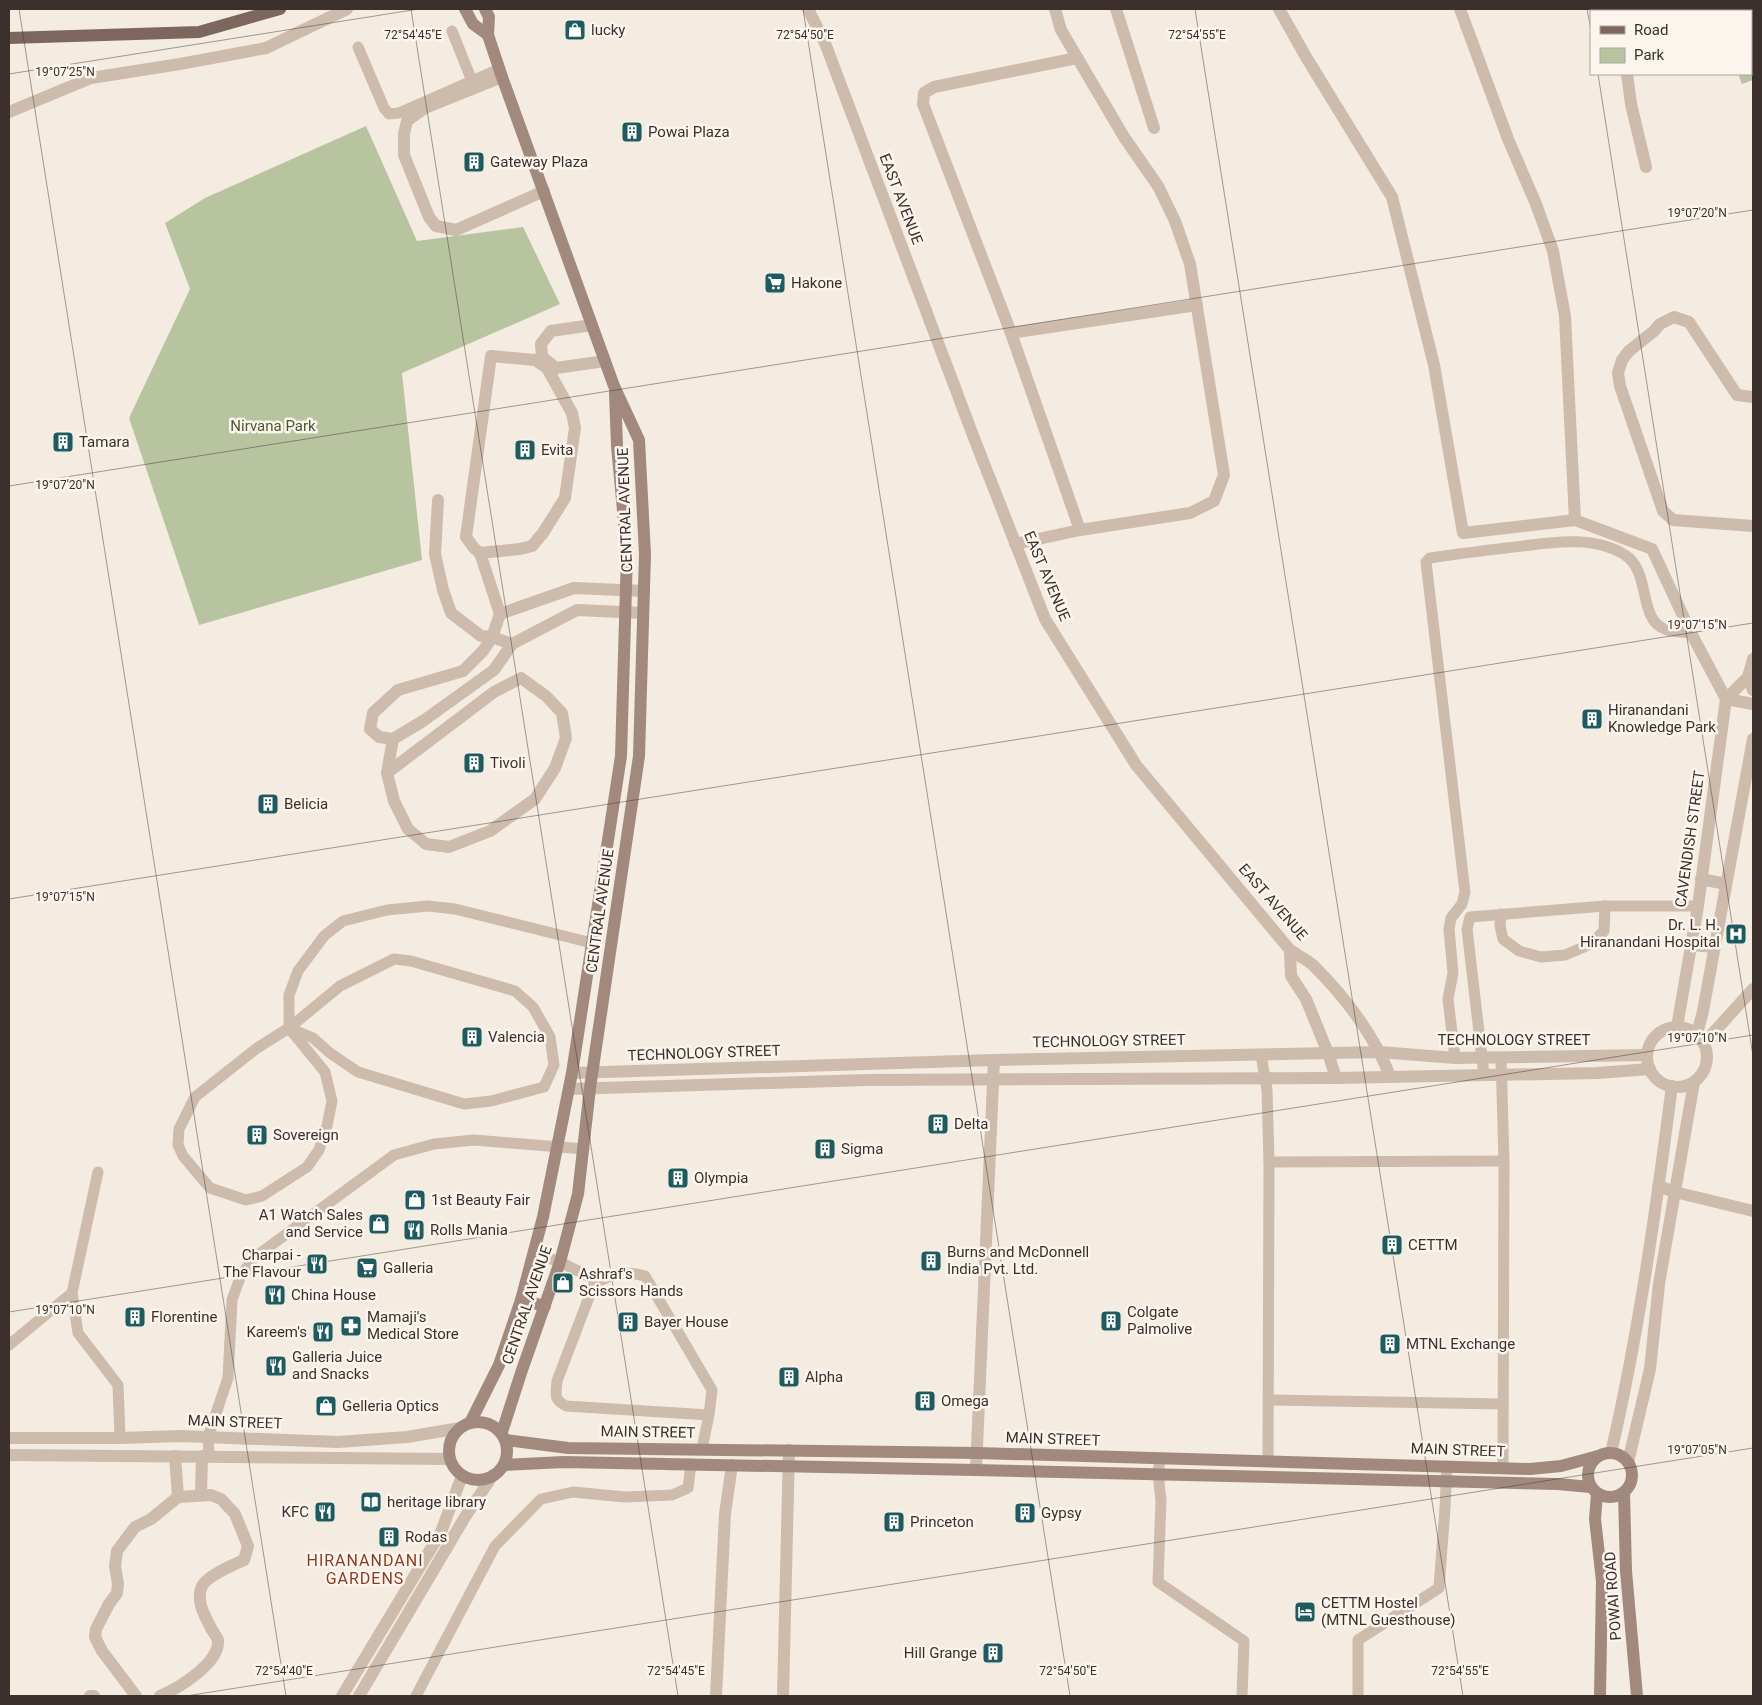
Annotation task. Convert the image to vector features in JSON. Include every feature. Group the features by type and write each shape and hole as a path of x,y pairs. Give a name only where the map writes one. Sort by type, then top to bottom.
{"main road":[{"path":"9,38 199,32 280,9"},
{"path":"465,9 472,24 488,35"},
{"name":"CENTRAL AVENUE","path":"485,9 489,17 488,35 501,73 614,386 639,440 645,554 639,756 590,1088 578,1194 560,1262 522,1370 504,1436"},
{"name":"CENTRAL AVENUE","path":"465,1425 499,1365 521,1300 534,1253 572,1074 621,756 627,554 617,446 614,386"},
{"path":"521,1300 545,1306"},
{"path":"482,1422 493,1425 504,1436 508,1454 504,1465 487,1479 475,1480 462,1476 450,1459 449,1448 453,1437 465,1425 482,1422"},
{"name":"MAIN STREET","path":"504,1436 568,1448 978,1453 1530,1469 1561,1466 1598,1456"},
{"path":"1611,1453 1617,1454 1628,1462 1632,1481 1624,1493 1611,1498 1594,1490 1587,1474 1593,1460 1598,1456 1611,1453"},
{"name":"MAIN STREET","path":"504,1465 564,1462 1158,1474 1558,1484 1594,1490"},
{"name":"POWAI ROAD","path":"1594,1490 1595,1519 1602,1581 1600,1696"},
{"name":"POWAI ROAD","path":"1624,1493 1626,1572 1637,1696"}],"street":[{"path":"9,112 90,78 266,48 347,9"},
{"name":"EAST AVENUE","path":"808,9 825,43 1045,619 1136,765 1290,950 1312,964 1348,1006 1380,1052 1390,1076"},
{"path":"1016,544 1080,530 1190,513 1214,501 1224,475 1190,264 1175,221 1158,186 1124,138 1061,30 1055,9"},
{"path":"1116,9 1154,128"},
{"path":"1279,9 1306,57 1392,197 1434,365 1463,533 1575,520 1652,549 1691,633 1726,699"},
{"path":"1460,9 1508,139 1536,204 1553,251 1565,316 1575,520"},
{"path":"1077,58 934,87 924,93 923,104 1010,332 1080,530"},
{"path":"501,73 426,108 407,121 404,134 404,155 429,217 436,226 456,230 544,191"},
{"path":"1627,75 1631,104 1646,167"},
{"path":"1010,332 1197,305"},
{"path":"1753,397 1738,395 1689,322 1674,317 1660,324 1629,351 1622,360 1618,373 1620,386 1663,512 1673,520 1753,526"},
{"path":"592,325 551,331 541,344 542,356 556,368 605,361"},
{"path":"480,553 532,546 543,533 565,498 575,428 572,413 547,368 535,360 491,356 466,537 480,553 500,614 492,637 463,671 398,690 374,713 370,729 378,738 393,739 430,717 494,670 512,644 577,610 643,613"},
{"path":"438,500 435,554 443,590 451,613 481,636 492,637 512,644"},
{"path":"500,614 574,588 644,591"},
{"path":"582,588 583,610"},
{"path":"1726,699 1748,677 1753,658"},
{"path":"1748,677 1753,690"},
{"path":"387,774 494,692 521,678 546,696 562,714 566,738 554,768 535,799 490,831 449,847 426,844 408,829 394,801 387,774 393,739"},
{"path":"1726,699 1753,704"},
{"name":"CAVENDISH STREET","path":"1676,1027 1698,906 1726,699"},
{"path":"1700,1039 1703,1011 1753,739"},
{"path":"1741,806 1753,800"},
{"path":"1701,879 1726,884"},
{"path":"1691,945 1715,947"},
{"path":"1290,950 1291,976 1306,999 1336,1078"},
{"path":"1700,1039 1753,989"},
{"path":"1676,1027 1688,1029 1700,1039 1707,1054 1702,1074 1694,1082 1683,1086 1672,1086 1662,1083 1654,1076 1650,1069 1647,1055 1650,1044 1656,1035 1666,1029 1676,1027"},
{"name":"TECHNOLOGY STREET","path":"572,1074 994,1060 1380,1052 1455,1058 1647,1055"},
{"path":"976,1470 994,1060"},
{"path":"789,1067 789,1082"},
{"path":"569,1089 789,1082 993,1079 1336,1078 1597,1073 1650,1069"},
{"path":"1628,1462 1650,1369 1659,1284 1694,1082"},
{"path":"1611,1453 1626,1389 1672,1086"},
{"path":"1658,1186 1675,1192 1753,1210"},
{"name":"MAIN STREET","path":"9,1438 208,1437 338,1442 408,1437 465,1425"},
{"path":"120,1438 120,1456"},
{"path":"346,1457 352,1441"},
{"path":"783,1696 789,1450"},
{"path":"9,1455 450,1459"},
{"path":"175,1456 178,1497"},
{"path":"201,1495 205,1456"},
{"path":"716,1696 725,1514 732,1465"},
{"path":"352,1679 362,1691 440,1558 493,1475"},
{"path":"342,1696 441,1532 462,1476"},
{"path":"136,1696 102,1651 95,1637 96,1628 117,1593 118,1584 115,1566 117,1551 134,1527 151,1519 178,1497 211,1495 221,1498 235,1514 248,1546 244,1560 224,1570 207,1581 202,1587 200,1598 202,1608 218,1639 215,1656 187,1680 160,1696"},
{"path":"428,1554 440,1558"}],"lane":[{"path":"452,31 472,81"},
{"path":"358,47 384,108 389,114 399,113 472,81 501,73"},
{"path":"1455,1058 1448,999 1453,973 1449,929 1452,918 1462,904 1464,892 1426,562 1430,558 1537,544 1577,542 1601,545 1627,556 1634,563 1638,569 1651,618 1657,625 1664,629 1691,633"},
{"path":"289,1028 313,1038 330,1053 358,1072 464,1104 491,1101 544,1087 554,1066 550,1036 533,1006 515,991 411,961 394,959 340,986 289,1028 257,1048 195,1097 179,1130 178,1145 183,1156 210,1188 246,1200 262,1196 307,1167 319,1150 327,1126 332,1101 325,1072 289,1028 289,995 298,971 324,936 343,921 387,910 428,906 456,910 592,943"},
{"path":"1501,914 1500,926 1503,939 1519,951 1541,957 1565,955 1591,944 1604,931 1605,906"},
{"path":"1484,1075 1467,929 1470,917 1605,906 1698,906"},
{"path":"1261,1055 1267,1090 1269,1162 1268,1461"},
{"path":"1501,1058 1504,1160 1503,1468"},
{"path":"205,1456 208,1437 228,1378 232,1300 241,1275 255,1257 394,1155 434,1144 474,1140 584,1149"},
{"path":"1269,1162 1504,1160"},
{"path":"98,1172 72,1294 78,1333 118,1385 120,1438"},
{"path":"534,1253 560,1262 598,1281"},
{"path":"702,1449 710,1415 712,1390 645,1276 634,1273 618,1273 594,1284 557,1382 556,1397 558,1402 566,1406 710,1415"},
{"path":"9,1345 72,1294"},
{"path":"1268,1400 1503,1404"},
{"path":"1160,1458 1158,1474 1161,1500 1158,1582 1244,1641 1242,1696"},
{"path":"416,1696 495,1546 516,1522 541,1499 573,1492 625,1497 672,1495 688,1488 691,1464"},
{"path":"1358,1696 1358,1640 1439,1588 1447,1466"}],"green space":[{"path":"1753,9 1753,80 1742,84 1738,75 1752,75 1752,10 1714,10"},
{"name":"Nirvana Park","path":"366,126 417,241 523,227 560,304 402,373 422,560 199,625 129,418 190,289 165,223 205,198"}],"place":[{"name":"lucky","path":"575,30"},
{"name":"Powai Plaza","path":"632,132"},
{"name":"Gateway Plaza","path":"474,162"},
{"name":"Hakone","path":"775,283"},
{"name":"Tamara","path":"63,442"},
{"name":"Evita","path":"525,450"},
{"name":"Hiranandani Knowledge Park","path":"1592,719"},
{"name":"Tivoli","path":"474,763"},
{"name":"Belicia","path":"268,804"},
{"name":"Dr. L. H. Hiranandani Hospital","path":"1736,934"},
{"name":"Valencia","path":"472,1037"},
{"name":"Delta","path":"938,1124"},
{"name":"Sovereign","path":"257,1135"},
{"name":"Sigma","path":"825,1149"},
{"name":"Olympia","path":"678,1178"},
{"name":"1st Beauty Fair","path":"415,1200"},
{"name":"A1 Watch Sales and Service","path":"379,1224"},
{"name":"Rolls Mania","path":"414,1230"},
{"name":"CETTM","path":"1392,1245"},
{"name":"Burns and McDonnell India Pvt. Ltd.","path":"931,1261"},
{"name":"Charpai - The Flavour","path":"317,1264"},
{"name":"Galleria","path":"367,1268"},
{"name":"Ashraf's Scissors Hands","path":"563,1283"},
{"name":"China House","path":"275,1295"},
{"name":"Florentine","path":"135,1317"},
{"name":"Colgate Palmolive","path":"1111,1321"},
{"name":"Bayer House","path":"628,1322"},
{"name":"Mamaji's Medical Store","path":"351,1326"},
{"name":"Kareem's","path":"323,1332"},
{"name":"MTNL Exchange","path":"1390,1344"},
{"name":"Galleria Juice and Snacks","path":"276,1366"},
{"name":"Alpha","path":"789,1377"},
{"name":"Omega","path":"925,1401"},
{"name":"Gelleria Optics","path":"326,1406"},
{"name":"heritage library","path":"371,1502"},
{"name":"KFC","path":"325,1512"},
{"name":"Gypsy","path":"1025,1513"},
{"name":"Princeton","path":"894,1522"},
{"name":"Rodas","path":"389,1537"},
{"name":"CETTM Hostel (MTNL Guesthouse)","path":"1305,1612"},
{"name":"Hill Grange","path":"993,1653"}],"district":[{"name":"HIRANANDANI GARDENS","path":"365,1569"}]}
